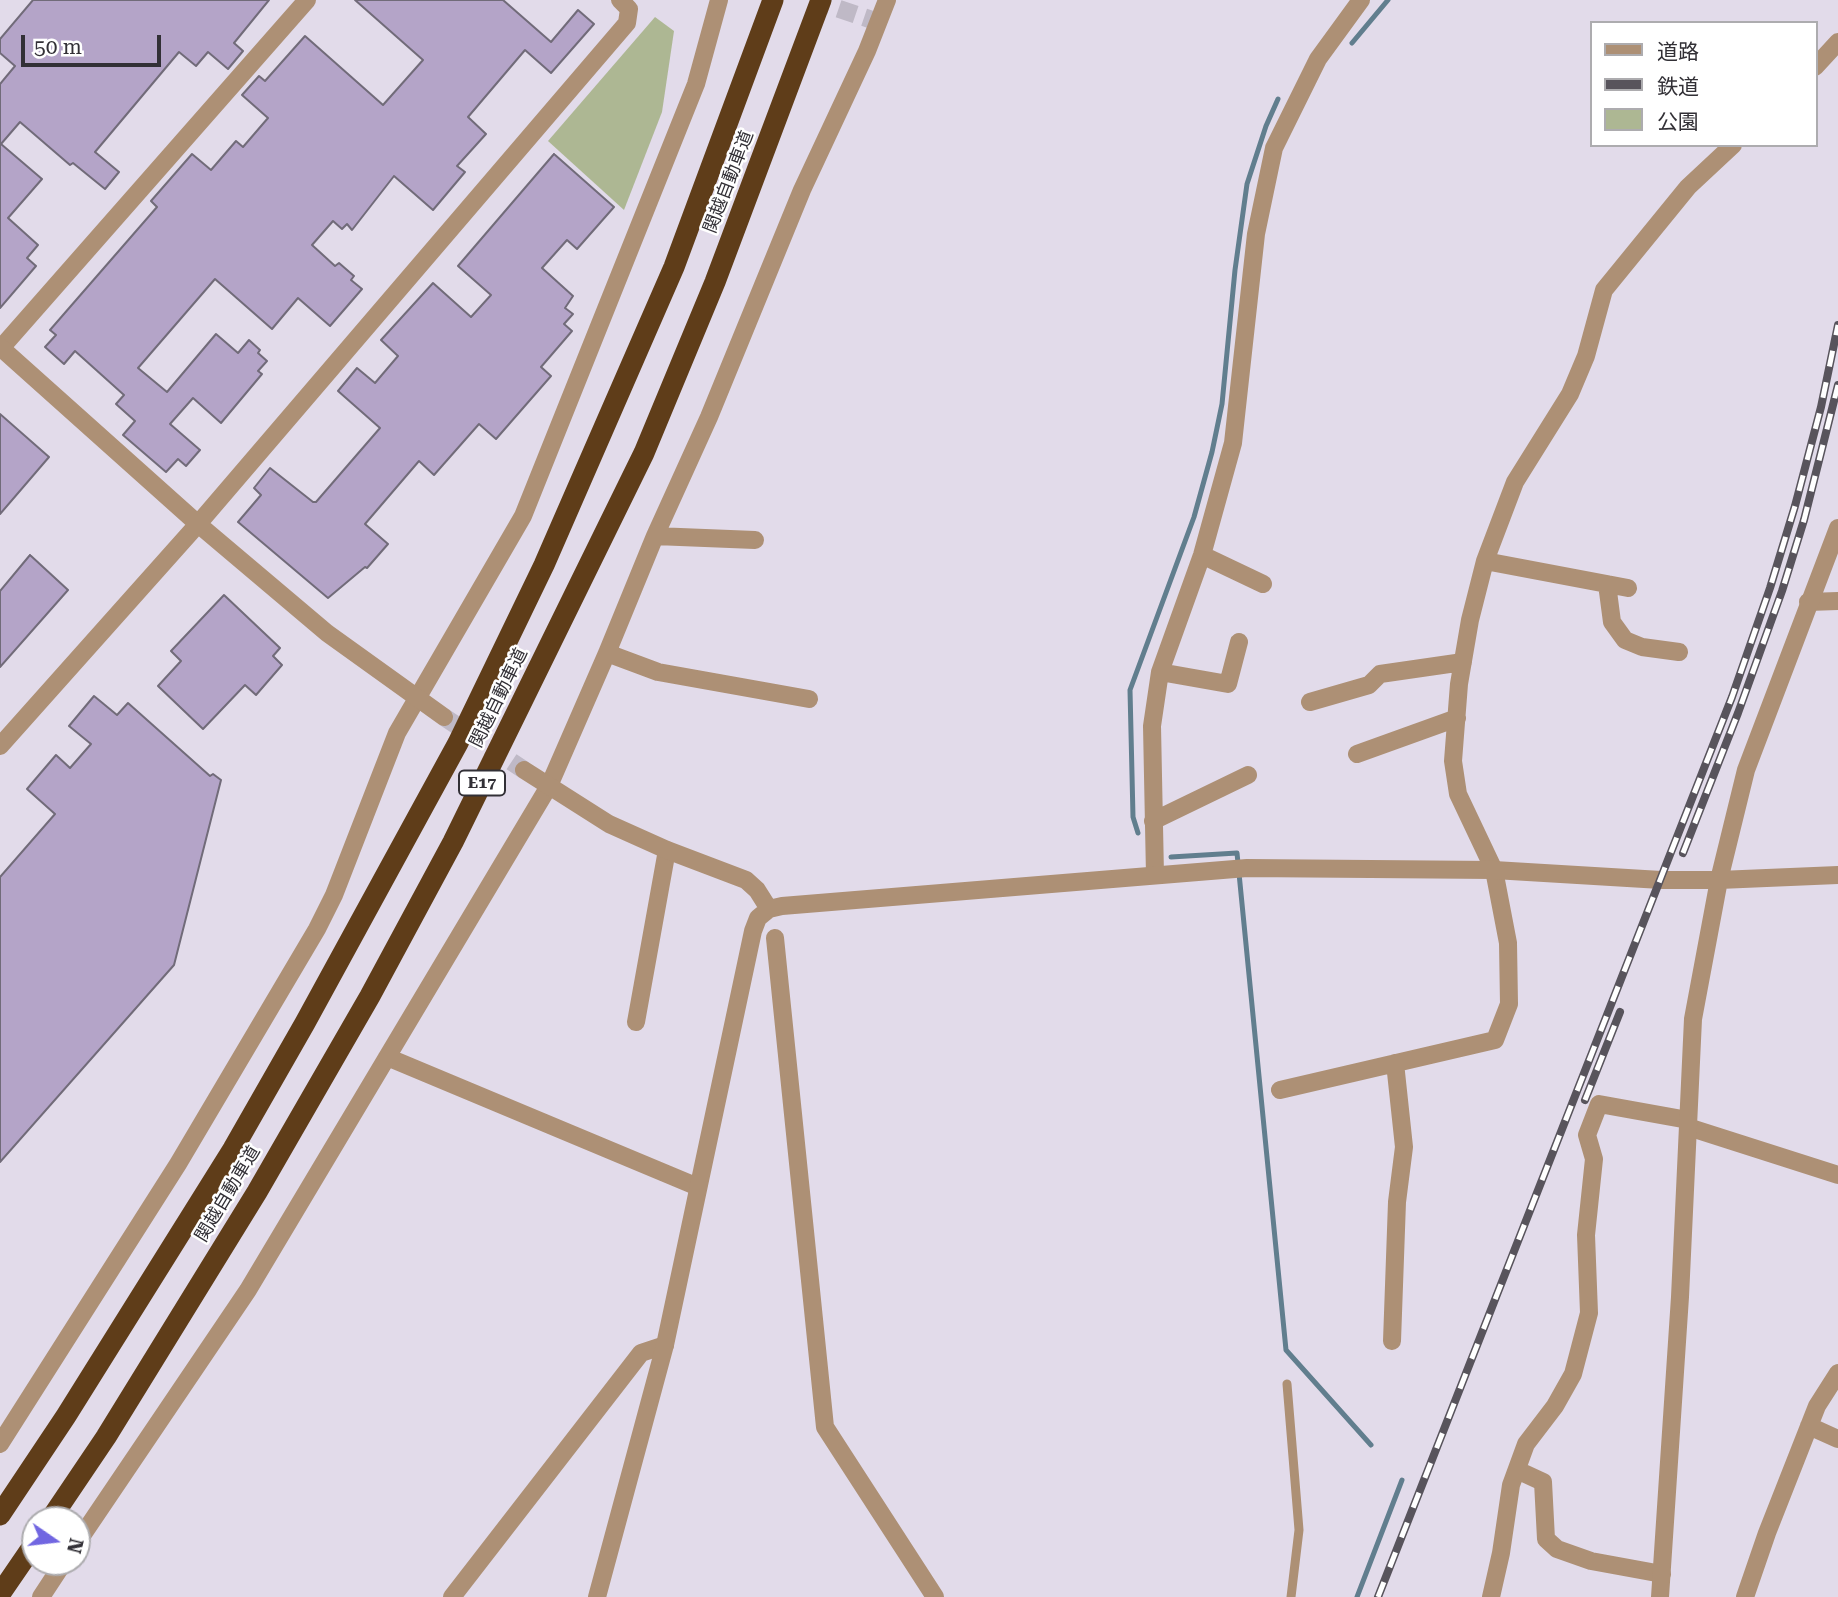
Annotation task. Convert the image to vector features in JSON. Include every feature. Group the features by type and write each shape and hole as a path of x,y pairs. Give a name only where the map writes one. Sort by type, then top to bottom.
{"highway":[{"name":"関越自動車道","path":"0,1515 66,1416 233,1149 458,743 544,565 674,267 773,0"},
{"name":"関越自動車道","path":"59,1506 106,1437 257,1192 370,996 453,842 644,453 715,282 821,0"},
{"path":"0,1594 21,1563"}],"street":[{"path":"307,0 1,348 198,524 327,633 444,717"},
{"path":"0,746 198,524 626,23 629,9 620,0"},
{"path":"0,1444 178,1164 317,929 334,895 397,733 523,516 696,84 719,0"},
{"path":"91,1522 248,1290 549,786 654,536 709,417 802,190 867,51 887,0"},
{"path":"1155,875 1152,726 1160,672 1202,555 1233,443 1256,234 1274,148 1318,59 1361,0"},
{"path":"1817,65 1838,42"},
{"path":"1280,1090 1495,1040 1510,1004 1508,943 1494,870 1458,794 1453,761 1463,662 1485,561 1515,482 1575,381 1586,356 1604,290 1688,187 1731,147"},
{"path":"1660,1597 1680,1297 1693,1019 1719,880 1746,770 1838,528"},
{"path":"654,536 755,540"},
{"path":"1202,555 1263,584"},
{"path":"1485,561 1628,588"},
{"path":"1607,584 1612,622 1625,640 1642,647 1679,652"},
{"path":"1808,602 1838,601"},
{"path":"1160,672 1228,684 1239,642"},
{"path":"607,653 658,672 809,699"},
{"path":"1310,702 1369,685 1380,674 1463,662"},
{"path":"1357,754 1457,718"},
{"path":"524,770 609,824 667,850 746,880 757,890 769,909"},
{"path":"1153,821 1248,775"},
{"path":"636,1022 667,850"},
{"path":"597,1597 665,1345 753,931 758,918 769,909 1240,869 1494,870 1661,880 1838,875"},
{"path":"775,938 825,1427 935,1597"},
{"path":"387,1057 698,1187"},
{"path":"1392,1341 1397,1202 1404,1147 1395,1063"},
{"path":"1491,1597 1502,1553 1511,1485 1526,1444 1555,1406 1573,1374 1589,1314 1586,1235 1594,1159 1587,1135 1599,1104 1688,1124 1838,1175"},
{"path":"452,1597 641,1353 665,1345"},
{"path":"1745,1597 1766,1533 1817,1406 1838,1373"},
{"path":"1809,1426 1838,1439"},
{"path":"1517,1470 1543,1482 1546,1539 1557,1549 1591,1562 1662,1574"},
{"path":"41,1597 55,1576"}],"lane":[{"path":"1287,1384 1299,1530 1290,1597"}],"green space":[{"path":"655,17 674,31 662,112 624,210 548,141"}],"building":[{"path":"33,0 269,0 234,43 243,51 228,69 208,52 196,66 179,52 95,152 119,172 105,189 73,163 70,165 20,122 1,144 42,179 8,218 38,245 27,258 36,266 0,308 0,84 15,66 0,53 0,39"},
{"path":"355,0 503,0 551,42 578,10 594,24 551,73 525,50 468,117 486,134 457,166 465,172 433,210 394,176 352,230 347,224 342,229 333,221 312,245 335,266 339,263 354,276 351,280 362,289 330,326 298,298 272,329 215,279 138,368 167,392 216,334 238,353 249,340 267,361 258,371 262,374 221,423 193,398 170,424 200,450 186,466 178,459 166,472 123,435 135,421 116,404 124,395 75,351 64,364 45,347 56,335 50,330 157,207 151,201 192,154 211,170 236,141 243,147 268,118 242,95 259,76 265,81 305,36 383,105 423,60"},
{"path":"554,154 614,207 577,249 567,240 542,268 573,296 565,308 573,314 564,324 572,331 541,367 551,376 496,439 479,424 434,475 419,461 365,524 388,544 367,568 328,598 238,522 261,495 254,488 270,468 316,502 380,428 338,391 357,368 375,383 398,356 381,340 433,283 471,317 491,295 458,266"},
{"path":"0,414 49,457 0,514"},
{"path":"30,555 68,590 0,667 0,591"},
{"path":"224,595 280,648 273,656 282,665 256,695 245,685 203,729 158,686 181,661 171,651"},
{"path":"94,696 117,715 128,703 210,776 213,774 221,780 174,965 0,1162 0,877 55,814 27,789 56,755 70,768 91,744 69,726"}],"waterway":[{"path":"1352,43 1388,0"},
{"path":"1138,833 1133,817 1130,690 1194,517 1212,452 1222,404 1235,270 1247,184 1278,99"},
{"path":"1171,857 1237,853 1286,1350 1371,1445"},
{"path":"1357,1597 1402,1480"}],"tunnel":[{"path":"813,0 878,22"},
{"path":"444,717 524,770"}],"railway":[{"path":"1378,1597 1732,697 1795,506 1821,407 1838,325"},
{"path":"1683,853 1782,591 1804,520 1838,385"},
{"path":"1585,1100 1620,1012"}]}
